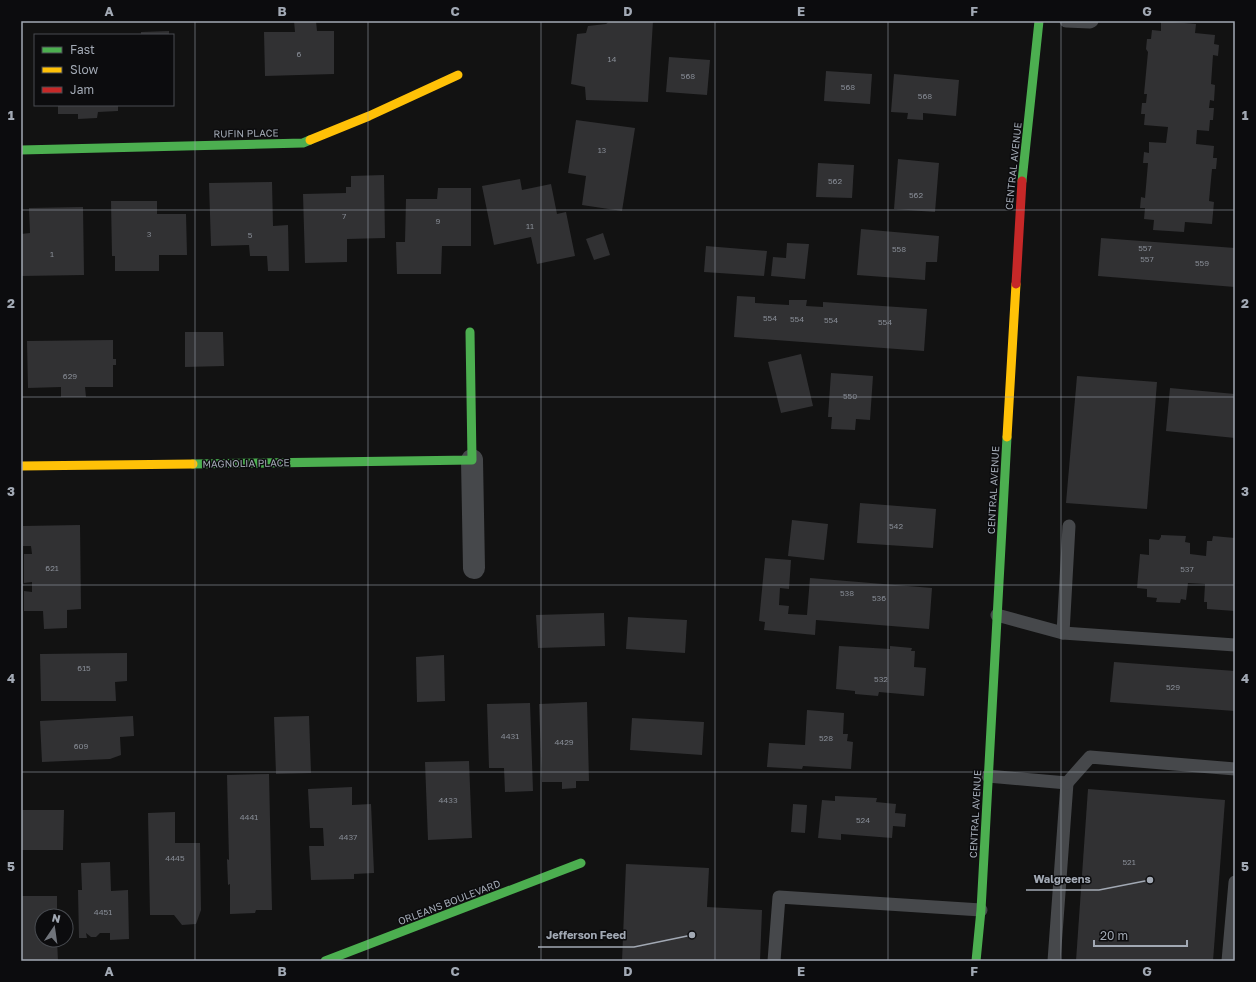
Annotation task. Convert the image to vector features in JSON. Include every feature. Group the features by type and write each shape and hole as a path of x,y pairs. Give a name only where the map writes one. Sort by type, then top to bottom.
{"street":[{"name":"CENTRAL AVENUE","path":"976,961 981,910 1020,188 1039,21"},
{"name":"RUFIN PLACE","path":"21,150 303,142 369,116 458,75"},
{"path":"470,332 474,568"},
{"name":"MAGNOLIA PLACE","path":"21,466 472,460"},
{"name":"ORLEANS BOULEVARD","path":"325,961 581,863"}],"lane":[{"path":"1066,21 1092,21"},
{"path":"1063,633 1069,526"},
{"path":"997,615 1063,633 1235,645"},
{"path":"1054,961 1067,783 1090,757 1235,769"},
{"path":"988,776 1067,783"},
{"path":"1228,961 1235,882"},
{"path":"774,961 779,897 981,910"}],"building":[{"path":"294,21 316,21 317,31 334,31 334,74 265,76 264,32 295,32"},
{"path":"610,21 653,21 648,102 586,100 585,87 571,84 577,34 586,33 588,26 606,24"},
{"path":"1161,21 1196,24 1195,33 1215,35 1214,44 1219,45 1218,56 1213,55 1211,84 1215,85 1214,101 1210,100 1209,108 1214,108 1213,120 1210,120 1209,131 1197,130 1196,144 1214,146 1213,158 1217,158 1216,169 1212,169 1209,201 1214,202 1212,224 1185,222 1184,232 1153,230 1154,220 1144,219 1145,208 1140,208 1141,197 1145,198 1148,163 1143,163 1144,152 1149,153 1149,142 1166,143 1168,127 1144,125 1145,114 1141,114 1142,103 1146,103 1147,94 1144,94 1148,52 1146,49 1147,39 1151,39 1152,30 1161,31"},
{"path":"169,31 169,34 141,34 141,32"},
{"path":"669,57 710,60 707,95 666,92"},
{"path":"826,71 872,74 870,104 824,101"},
{"path":"894,74 959,80 956,116 923,113 923,120 907,119 908,113 891,112"},
{"path":"58,106 118,106 118,111 98,112 97,118 78,119 78,114 58,114"},
{"path":"576,120 635,128 622,211 582,205 586,176 568,173"},
{"path":"898,159 939,163 935,212 894,209"},
{"path":"818,163 854,165 852,198 816,197"},
{"path":"384,175 385,238 347,239 347,262 305,263 303,194 346,193 346,187 351,187 351,176"},
{"path":"520,179 522,190 551,184 557,214 566,212 575,256 537,264 531,237 494,245 482,186"},
{"path":"272,182 273,226 288,225 289,271 268,271 267,256 250,256 249,245 211,246 209,183"},
{"path":"438,188 471,188 471,246 442,246 441,274 397,274 396,242 405,242 406,199 437,199"},
{"path":"111,201 157,201 157,214 186,214 187,255 159,255 159,271 115,271 115,256 112,256"},
{"path":"83,207 84,275 21,276 21,234 30,233 29,208"},
{"path":"861,229 939,236 937,262 926,262 925,280 857,275"},
{"path":"603,233 610,255 594,260 586,239"},
{"path":"1101,238 1235,248 1235,287 1098,276"},
{"path":"787,243 809,244 805,279 771,276 773,257 786,258"},
{"path":"706,246 767,251 764,276 704,272"},
{"path":"737,296 755,297 755,303 789,305 789,300 807,300 806,306 823,307 823,302 927,309 924,351 734,337"},
{"path":"185,332 223,332 224,366 185,367"},
{"path":"113,340 113,359 116,359 116,365 113,365 113,387 85,387 86,397 61,397 61,387 28,388 27,341"},
{"path":"801,354 813,406 781,413 768,362"},
{"path":"831,373 873,376 870,420 856,419 855,430 831,429 832,417 828,417"},
{"path":"1077,376 1157,382 1147,509 1066,503"},
{"path":"1170,388 1235,394 1235,438 1166,431"},
{"path":"860,503 936,509 933,548 857,543"},
{"path":"792,520 828,524 824,560 788,556"},
{"path":"80,525 81,609 67,610 67,628 44,629 43,611 24,611 24,591 32,592 32,582 24,583 24,554 32,554 31,546 23,546 23,526"},
{"path":"1161,535 1186,536 1185,542 1190,543 1190,554 1206,556 1207,541 1212,541 1213,536 1235,538 1235,611 1207,609 1207,602 1204,602 1205,584 1188,583 1186,600 1181,599 1180,603 1156,602 1157,598 1147,597 1147,589 1137,588 1140,554 1149,555 1149,539 1159,540"},
{"path":"765,558 791,560 789,589 780,588 779,605 789,606 788,614 807,615 810,578 932,588 929,629 816,620 815,635 764,630 765,622 759,621"},
{"path":"604,613 605,646 538,648 536,615"},
{"path":"628,617 687,620 685,653 626,649"},
{"path":"839,646 890,649 890,646 912,648 911,651 915,651 914,667 926,668 924,696 879,692 878,696 855,694 855,691 836,689"},
{"path":"127,653 127,681 115,682 116,701 41,701 40,654"},
{"path":"444,655 445,701 417,702 416,657"},
{"path":"1114,662 1235,671 1235,711 1110,702"},
{"path":"587,702 589,781 576,781 576,788 562,789 562,782 542,782 539,704"},
{"path":"530,703 533,791 505,792 504,768 489,768 487,704"},
{"path":"807,710 844,713 843,734 848,734 847,741 853,742 851,769 803,766 802,769 767,767 769,743 805,745"},
{"path":"133,716 134,736 120,737 121,755 110,759 42,762 40,721"},
{"path":"309,716 311,773 276,774 274,717"},
{"path":"632,718 704,722 702,755 630,750"},
{"path":"469,761 472,838 428,840 425,762"},
{"path":"269,774 272,910 256,910 255,913 230,914 230,884 228,885 227,859 229,860 227,775"},
{"path":"352,787 352,805 371,804 374,873 354,874 354,879 311,880 309,846 324,846 323,828 310,828 308,789"},
{"path":"1088,789 1225,800 1213,961 1076,961"},
{"path":"835,796 877,798 876,802 896,804 895,813 906,814 905,827 893,826 892,838 841,834 841,840 818,838 822,800 835,801"},
{"path":"793,804 807,805 805,833 791,832"},
{"path":"21,810 64,810 63,850 21,850"},
{"path":"175,812 175,843 200,843 201,910 196,924 182,925 174,915 150,915 148,813"},
{"path":"110,862 111,891 128,890 129,939 110,940 110,933 100,933 96,937 91,937 86,933 87,938 79,938 78,890 82,890 81,863"},
{"path":"626,864 709,868 707,907 762,910 760,961 622,961"},
{"path":"21,896 57,896 57,908 34,908 34,948 57,948 58,961 21,961"}],"traffic: fast":[{"path":"1022,181 1039,21"},
{"path":"21,150 303,143 310,140"},
{"path":"193,464 472,460 470,332"},
{"path":"976,961 981,910 1007,437"},
{"path":"325,961 581,863"}],"traffic: slow":[{"path":"310,140 369,116 458,75"},
{"path":"1007,437 1016,284"},
{"path":"21,466 193,464"}],"traffic: jam":[{"path":"1016,284 1022,181"}],"place":[{"name":"Walgreens","path":"1150,880"},
{"name":"Jefferson Feed","path":"692,935"}]}
